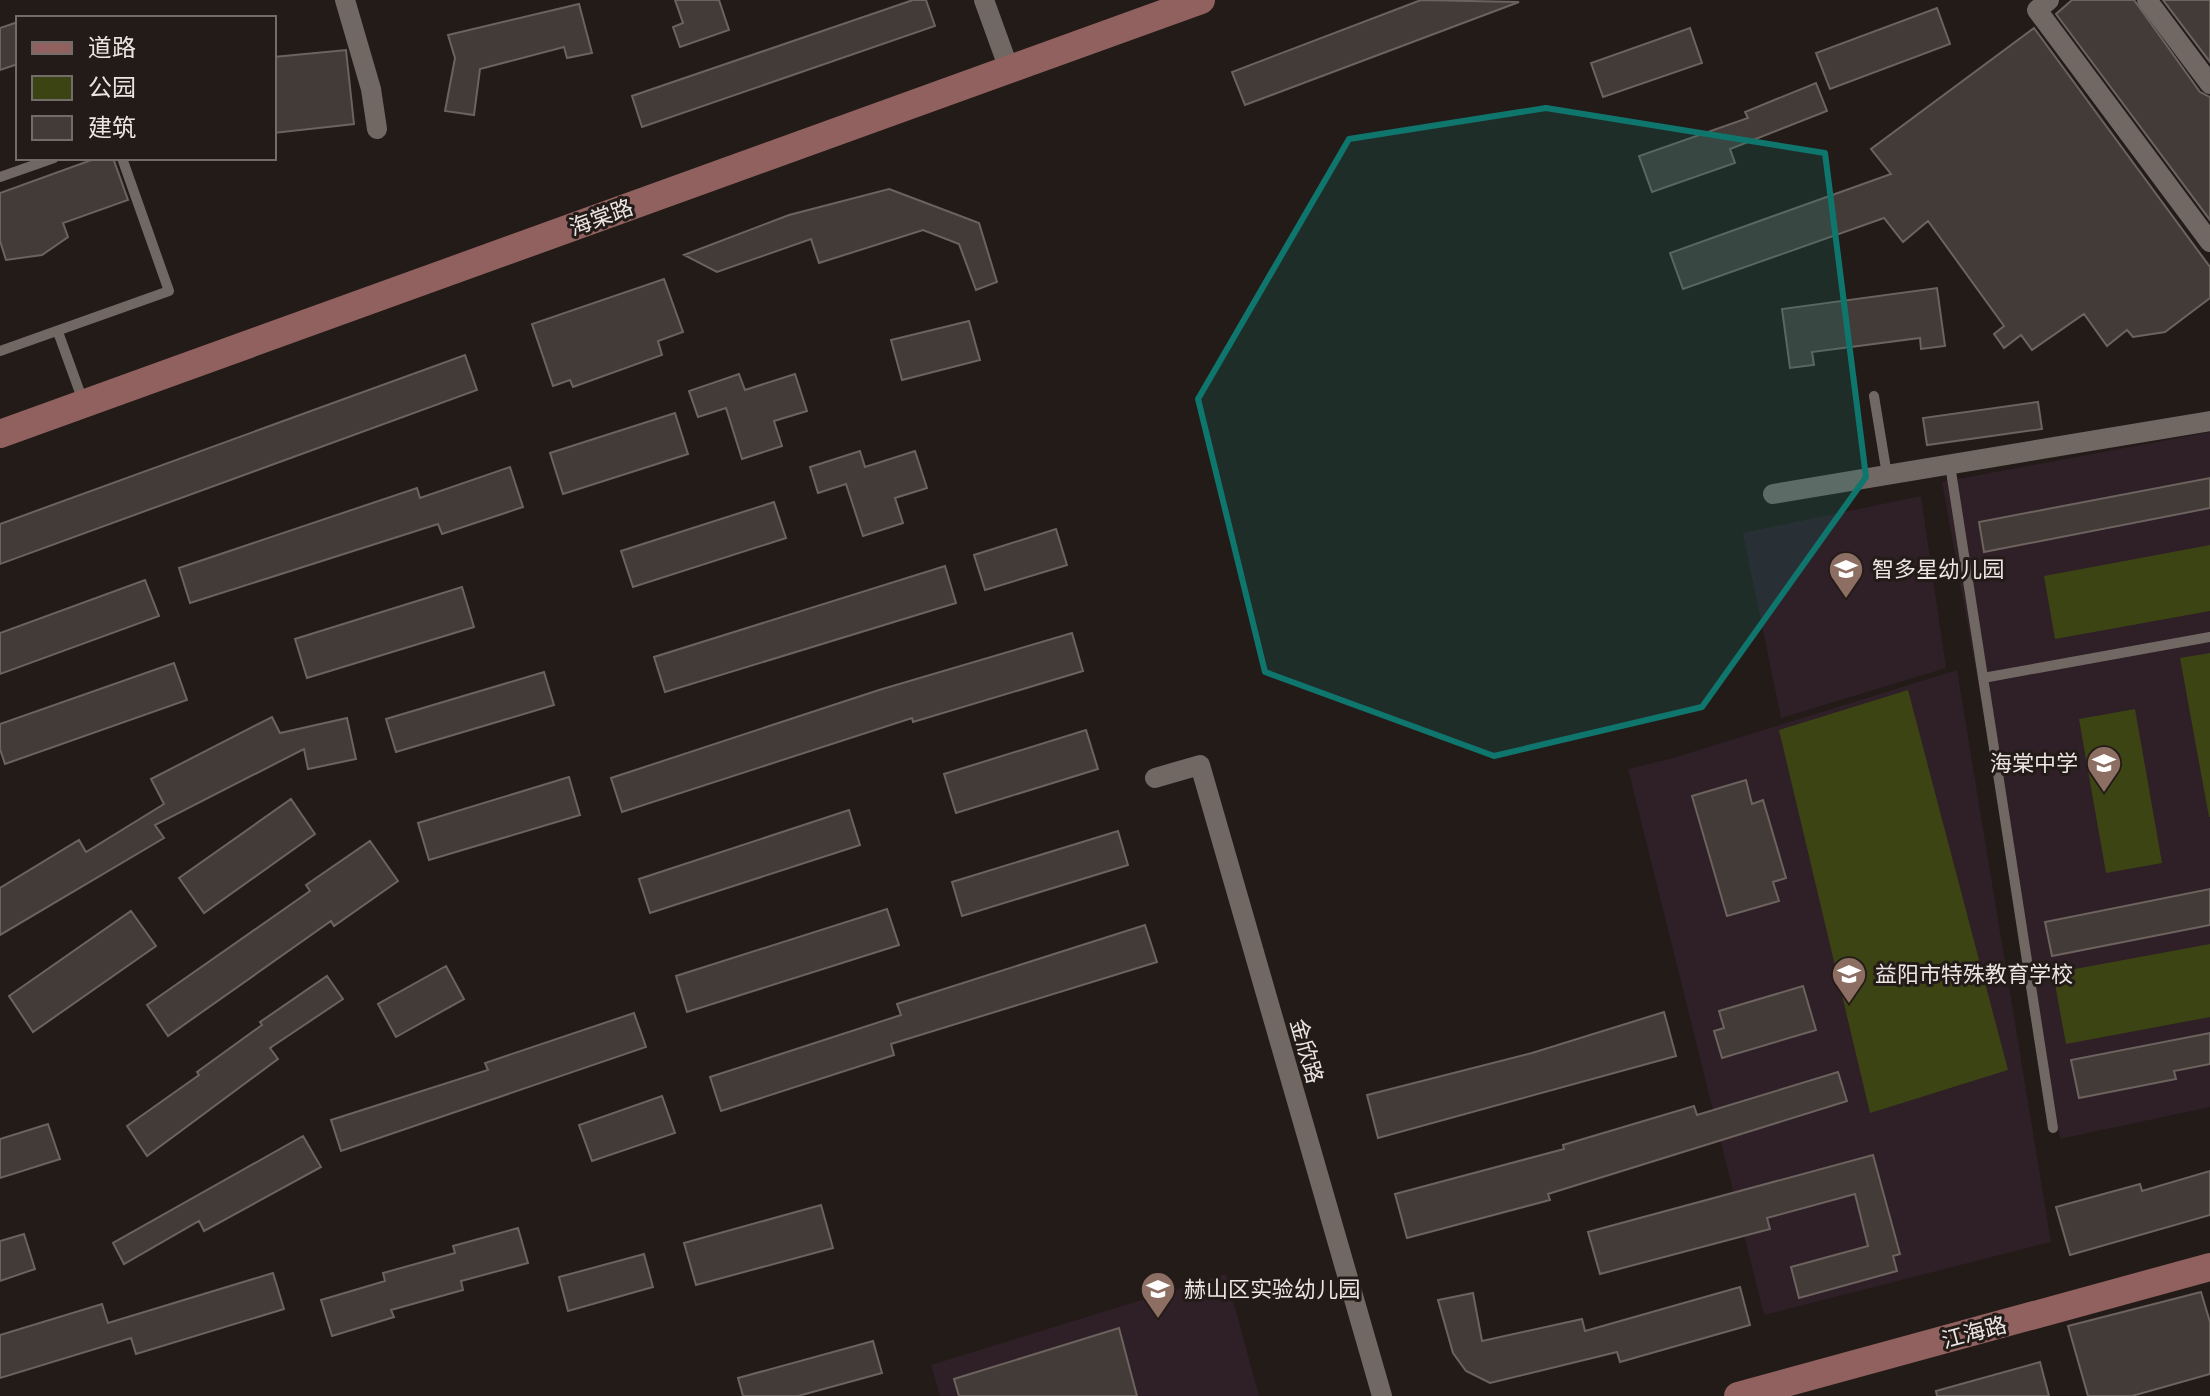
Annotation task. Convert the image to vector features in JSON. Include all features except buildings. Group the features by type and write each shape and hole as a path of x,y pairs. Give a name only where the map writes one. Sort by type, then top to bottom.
{"street":[{"path":"345,0 371,89 377,129"},
{"path":"984,0 1009,69"},
{"name":"海棠路","path":"0,434 1201,0"},
{"path":"2049,0 2037,10 2210,242"},
{"path":"2147,0 2210,84"},
{"path":"1773,494 2210,421"},
{"name":"金欣路","path":"1155,778 1200,765 1382,1396"},
{"name":"江海路","path":"1738,1396 2210,1267"}],"lane":[{"path":"0,177 48,160"},
{"path":"0,351 169,291 123,160"},
{"path":"58,332 84,403"},
{"path":"1874,396 1887,475"},
{"path":"1950,465 2053,1128"},
{"path":"1983,678 2210,637"}],"highlighted area":[{"path":"1546,108 1825,153 1866,477 1702,707 1494,756 1265,672 1198,399 1349,139"}],"shaded area":[{"name":"海棠中学","path":"2210,432 2210,1107 2060,1139 1942,482"},
{"name":"智多星幼儿园","path":"1921,496 1946,668 1781,718 1743,533"},
{"name":"益阳市特殊教育学校","path":"1957,670 2051,1242 1764,1315 1628,769 1673,758"},
{"name":"赫山区实验幼儿园","path":"1226,1274 1259,1396 940,1396 931,1365"}],"green space":[{"path":"2210,545 2210,611 2055,639 2044,576"},
{"path":"2210,653 2210,817 2209,817 2180,658"},
{"path":"1908,690 2008,1070 1870,1113 1779,730"},
{"path":"2135,709 2162,863 2106,873 2079,719"},
{"path":"2210,944 2210,1017 2066,1044 2053,973"}],"place":[{"name":"智多星幼儿园","path":"1846,600"},
{"name":"海棠中学","path":"2104,794"},
{"name":"益阳市特殊教育学校","path":"1849,1005"},
{"name":"赫山区实验幼儿园","path":"1158,1320"}]}
